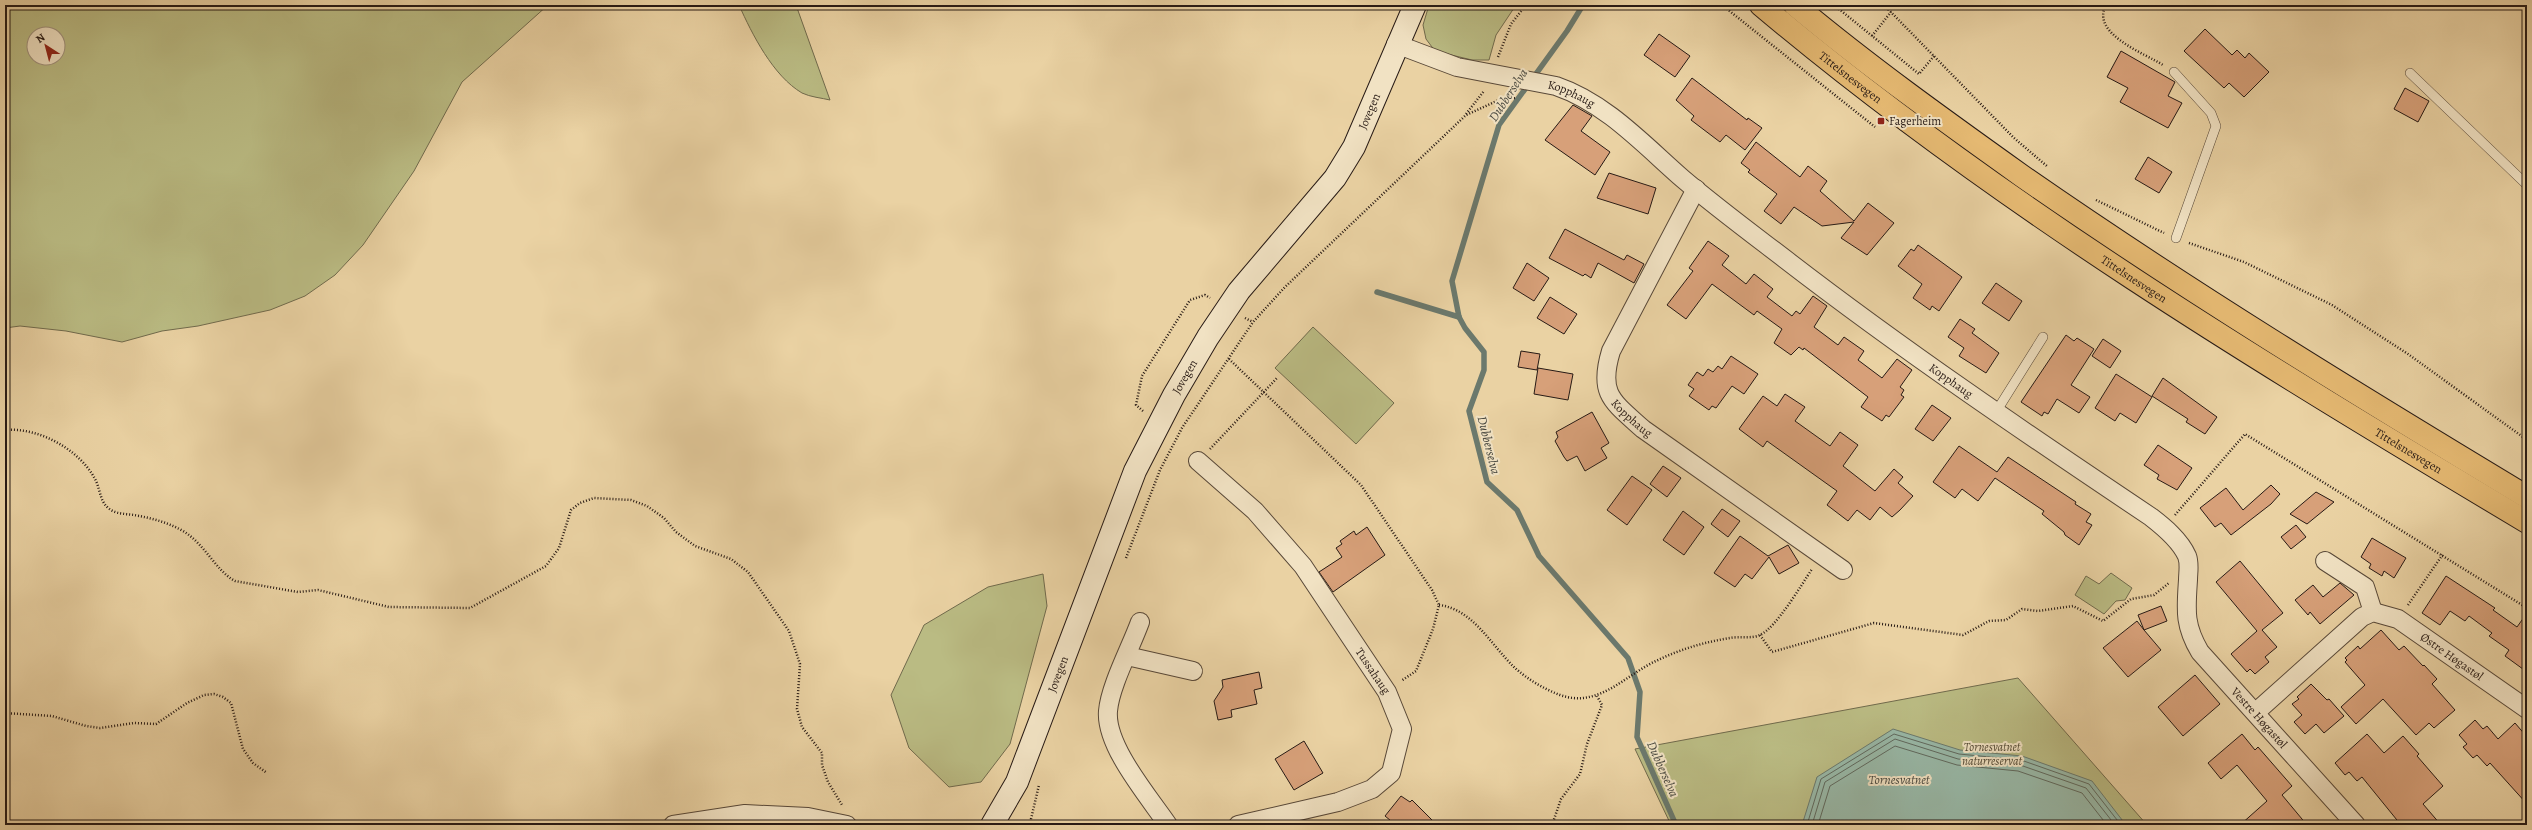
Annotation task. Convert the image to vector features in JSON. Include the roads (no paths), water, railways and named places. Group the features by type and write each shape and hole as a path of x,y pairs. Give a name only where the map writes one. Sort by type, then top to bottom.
{"main road":[{"name":"Tittelsnesvegen","path":"1761,5 1948,151 2077,241 2192,317 2339,410 2527,522"},
{"name":"Tittelsnesvegen","path":"1796,5 1961,133 2089,222 2357,395 2527,497"}],"street":[{"name":"Jovegen","path":"992,825 1017,782 1135,471 1174,395 1208,337 1239,292 1335,178 1354,147 1396,44 1414,5"},
{"name":"Kopphaug","path":"1396,44 1457,67 1533,80 1571,91 1598,106 1696,190 1848,307 1996,412 2164,527 2187,556 2189,566 2187,600"},
{"name":"Kopphaug","path":"1696,190 1610,351 1604,372 1608,392 1620,408 1643,429 1821,556 1843,570"},
{"name":"Tussahaug","path":"1198,461 1255,511 1303,566 1387,692 1402,729 1391,773 1372,789 1338,802 1238,825"},
{"path":"2256,712 2362,617 2373,612 2365,587 2325,561"},
{"name":"Vestre Høgastøl","path":"2187,600 2186,616 2189,634 2200,652 2256,712 2356,825"},
{"name":"Østre Høgastøl","path":"2373,612 2398,620 2527,709"},
{"path":"1140,622 1108,712 1110,730 1117,749 1168,825"},
{"path":"1127,656 1193,671"},
{"name":"Jovegen","path":"1010,825 1017,782"},
{"path":"673,825 744,814 808,816 847,825"}],"lane":[{"path":"2174,72 2211,113 2216,126 2176,238"},
{"path":"2410,73 2527,185"},
{"path":"1996,412 2043,337"}],"water":[{"name":"Tornesvatnet","path":"1893,729 1960,750 2022,756 2092,781 2126,825 1802,825 1817,777"}],"waterway":[{"name":"Dubberselva","path":"1583,5 1567,31 1499,125 1452,281 1459,317 1465,328 1484,352 1484,370 1469,411 1487,482 1517,510 1539,556 1628,658 1640,692 1637,737 1676,825"},
{"path":"1377,292 1459,317"}],"place":[{"name":"Fagerheim","path":"1881,121"}],"park label":[{"name":"Tornesvatnet naturreservat","path":"1992,754"}]}
